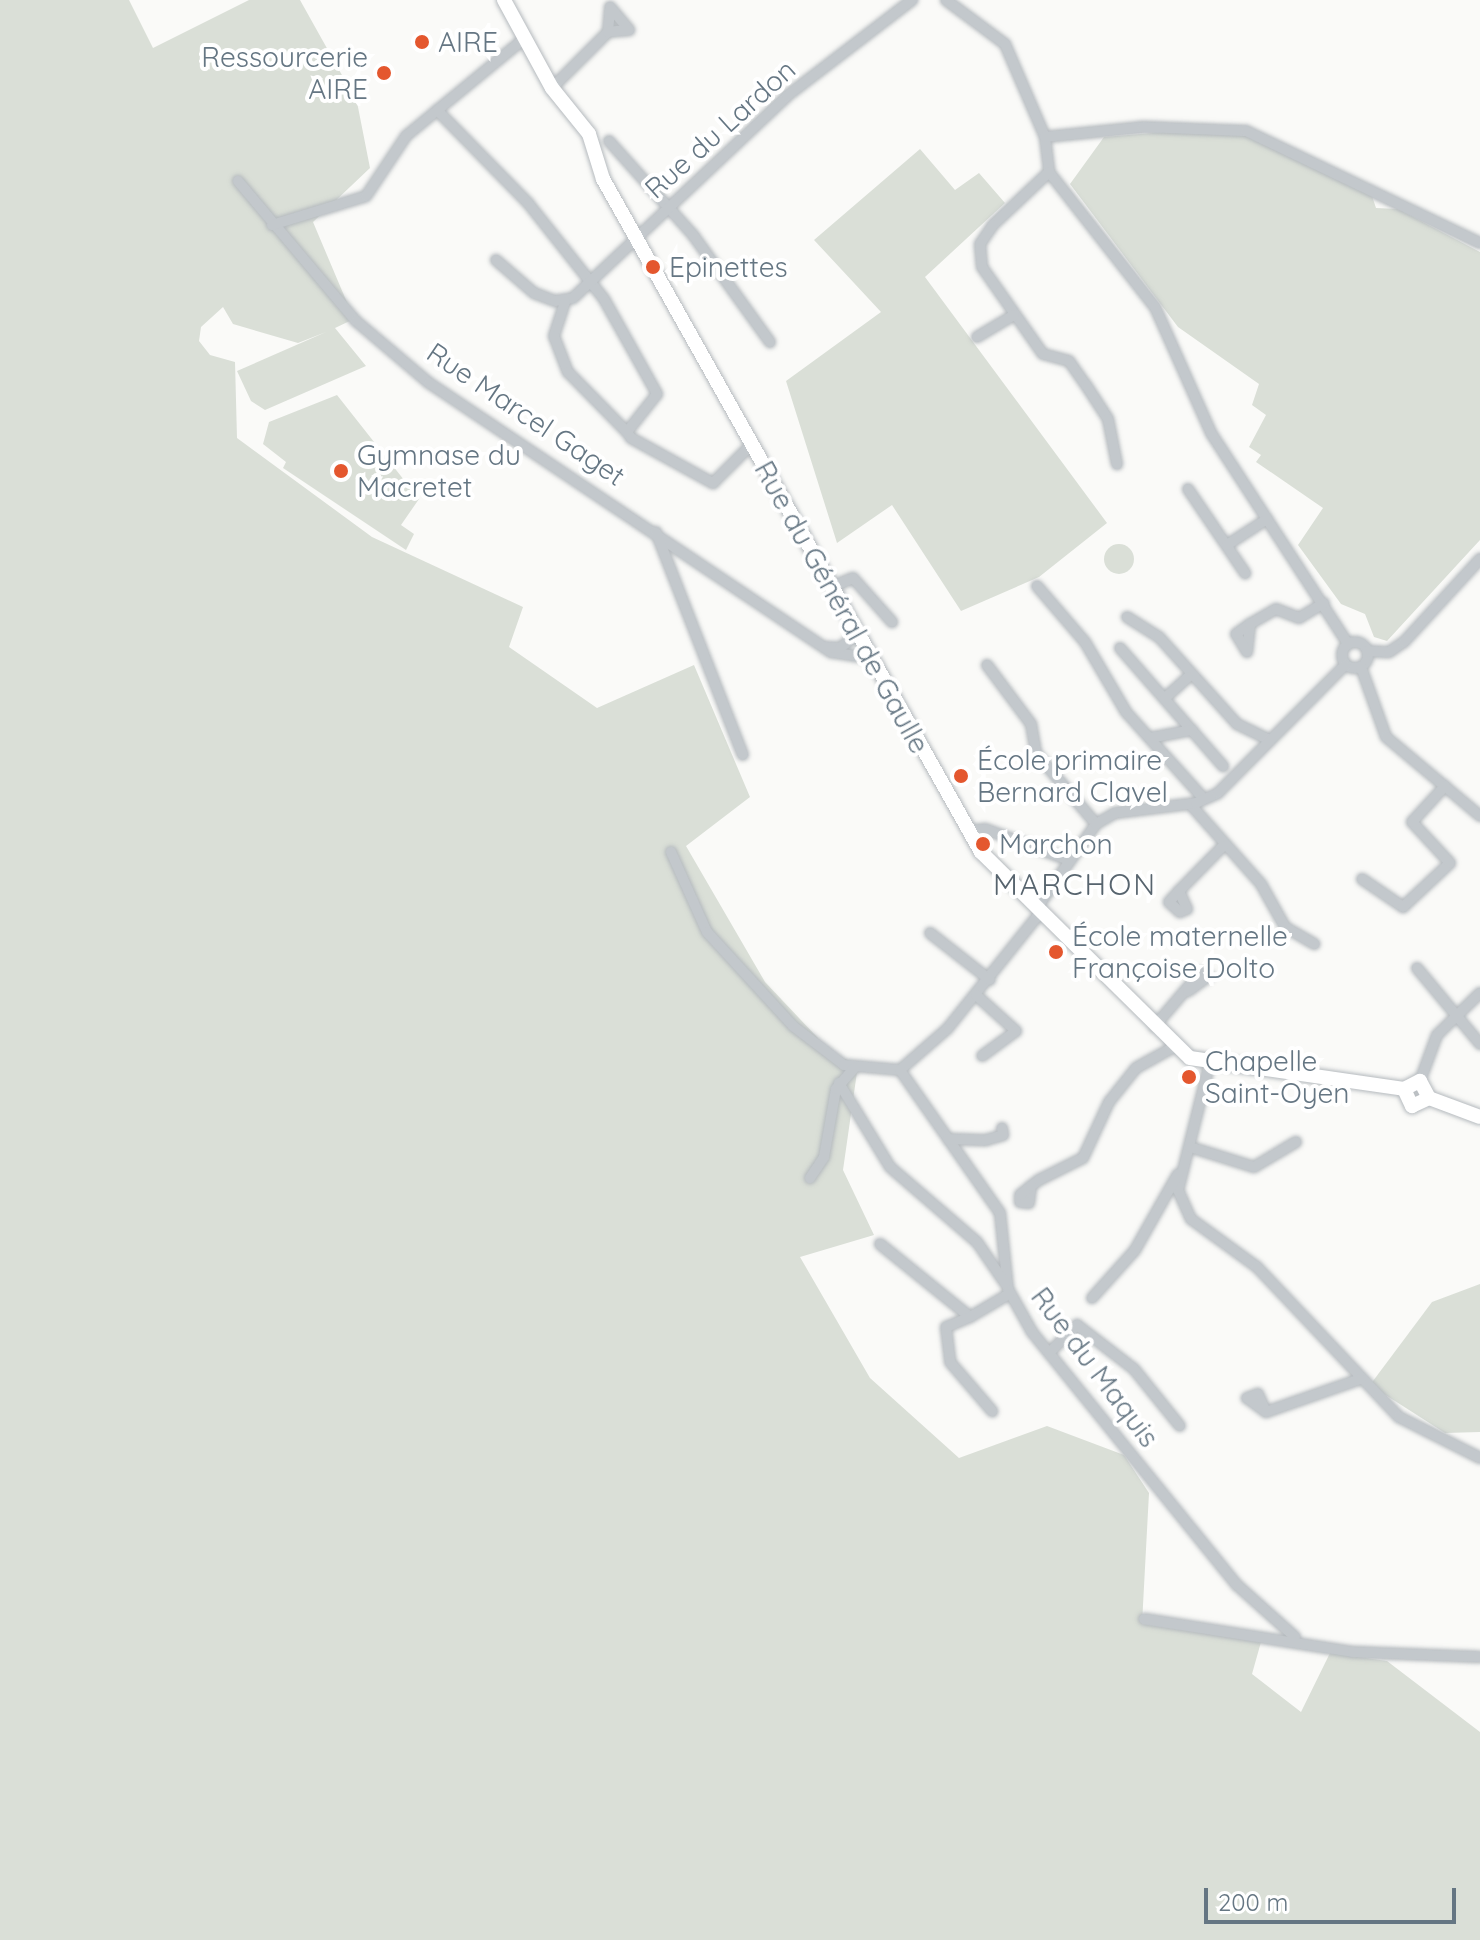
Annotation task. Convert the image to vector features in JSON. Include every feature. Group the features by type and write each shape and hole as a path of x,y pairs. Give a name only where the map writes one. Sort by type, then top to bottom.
{"main road":[{"name":"Rue du Général de Gaulle","path":"504,0 552,88 589,134 603,179 967,831 1038,911 1174,1047 1209,1066 1404,1089 1412,1106 1429,1098"},
{"path":"1404,1089 1420,1081 1429,1098 1480,1117"}],"street":[{"name":"Rue du Lardon","path":"565,302 787,96 912,0"},
{"path":"671,852 707,932 760,994 822,1051 854,1068 900,1070 990,980 1038,911 1066,859 1096,824 1115,813 1190,804 1204,799 1270,740 1345,665 1348,644 1197,406 1155,307 1049,172 1045,137 1001,38 946,0"},
{"path":"552,88 608,32"},
{"path":"272,225 366,196 406,136 525,38"},
{"path":"437,110 528,203 588,281 657,394 627,432"},
{"path":"1045,137 1143,127 1246,131 1480,243"},
{"path":"609,141 667,208 770,342"},
{"path":"1049,172 980,244 982,267 1043,354 1069,361 1108,419 1117,464"},
{"name":"Rue Marcel Gaget","path":"238,181 356,321 429,383 655,530 823,647 870,658"},
{"path":"496,260 534,293 565,302 554,336 568,372 627,432 713,483 752,444"},
{"path":"977,337 1014,315"},
{"path":"1188,489 1245,573"},
{"path":"1227,545 1267,519"},
{"path":"655,530 743,755"},
{"path":"1348,644 1367,651 1389,652 1404,642 1480,559"},
{"path":"831,587 853,578 892,622"},
{"path":"1037,586 1150,738 1204,799"},
{"path":"1250,624 1276,609 1299,618 1324,603"},
{"path":"1127,617 1159,637 1188,677 1237,724 1270,740"},
{"path":"823,647 840,648 857,634"},
{"path":"1120,648 1223,766"},
{"path":"1367,651 1361,667 1381,730 1480,816"},
{"path":"987,665 1031,724 1036,753 1096,824"},
{"path":"1345,665 1361,667"},
{"path":"1165,698 1188,677"},
{"path":"1150,738 1192,730"},
{"path":"1362,879 1403,907 1450,863 1412,822 1445,786"},
{"path":"1190,804 1223,846 1261,884 1285,927 1315,944"},
{"path":"967,831 985,829 1027,850 1066,859"},
{"path":"1179,891 1223,846"},
{"path":"930,933 990,980"},
{"path":"1417,968 1480,1044"},
{"path":"1154,1027 1188,991"},
{"path":"1420,1081 1431,1043 1456,1013 1480,993"},
{"path":"976,995 1016,1031 982,1056"},
{"path":"1031,1186 1083,1158 1109,1102 1136,1068 1174,1047"},
{"path":"1092,1298 1135,1250 1182,1165 1190,1147 1209,1066"},
{"path":"810,1178 824,1157 839,1083 854,1068"},
{"name":"Rue du Maquis","path":"900,1070 1000,1213 1008,1291 1049,1353 1246,1595 1295,1637"},
{"path":"839,1083 890,1167 977,1242 1008,1291 970,1317 946,1327 950,1362 992,1411"},
{"path":"948,1139 986,1140 1003,1135 1002,1128"},
{"path":"1190,1147 1254,1167 1296,1142"},
{"path":"1182,1165 1178,1190 1191,1219 1257,1267 1399,1417 1480,1458"},
{"path":"880,1244 970,1317"},
{"path":"1049,1353 1077,1325 1134,1369 1180,1426"},
{"path":"1266,1412 1360,1379"},
{"path":"1144,1619 1295,1637 1353,1652 1480,1657"}],"shaded area":[{"path":"0,0 129,0 153,48 249,0 300,0 357,102 370,168 313,222 354,319 335,328 366,366 265,410 251,401 237,371 326,332 298,343 233,324 223,307 201,327 199,341 210,355 235,362 237,438 372,537 523,607 509,647 597,708 694,665 750,797 686,846 765,982 832,1053 858,1065 843,1170 874,1235 800,1257 870,1378 959,1458 1047,1426 1124,1455 1149,1493 1142,1624 1261,1642 1252,1674 1301,1712 1330,1653 1387,1661 1480,1732 1480,1940 0,1940"},
{"path":"1165,132 1246,136 1372,196 1376,208 1398,209 1480,252 1480,540 1387,641 1374,637 1365,614 1341,604 1298,545 1323,508 1256,462 1261,455 1249,447 1266,415 1252,405 1259,384 1178,327 1070,184 1104,137"},
{"path":"920,149 955,190 979,173 1005,203 925,277 1107,523 1039,577 961,611 892,505 837,543 786,381 881,312 814,240"},
{"name":"Gymnase du Macretet","path":"337,395 419,499 401,525 414,534 406,550 283,468 286,462 263,444 269,422"},
{"path":"1119,544 1130,548 1134,559 1130,570 1119,574 1108,570 1104,559 1108,548"},
{"path":"1480,1284 1480,1432 1445,1433 1370,1385 1432,1302"}],"place":[{"name":"AIRE","path":"422,42"},
{"name":"Ressourcerie AIRE","path":"384,73"},
{"name":"Epinettes","path":"653,267"},
{"name":"Gymnase du Macretet","path":"341,471"},
{"name":"École primaire Bernard Clavel","path":"961,776"},
{"name":"Marchon","path":"983,844"},
{"name":"École maternelle Françoise Dolto","path":"1056,952"},
{"name":"Chapelle Saint-Oyen","path":"1189,1077"}],"district":[{"name":"MARCHON","path":"1075,884"}]}
